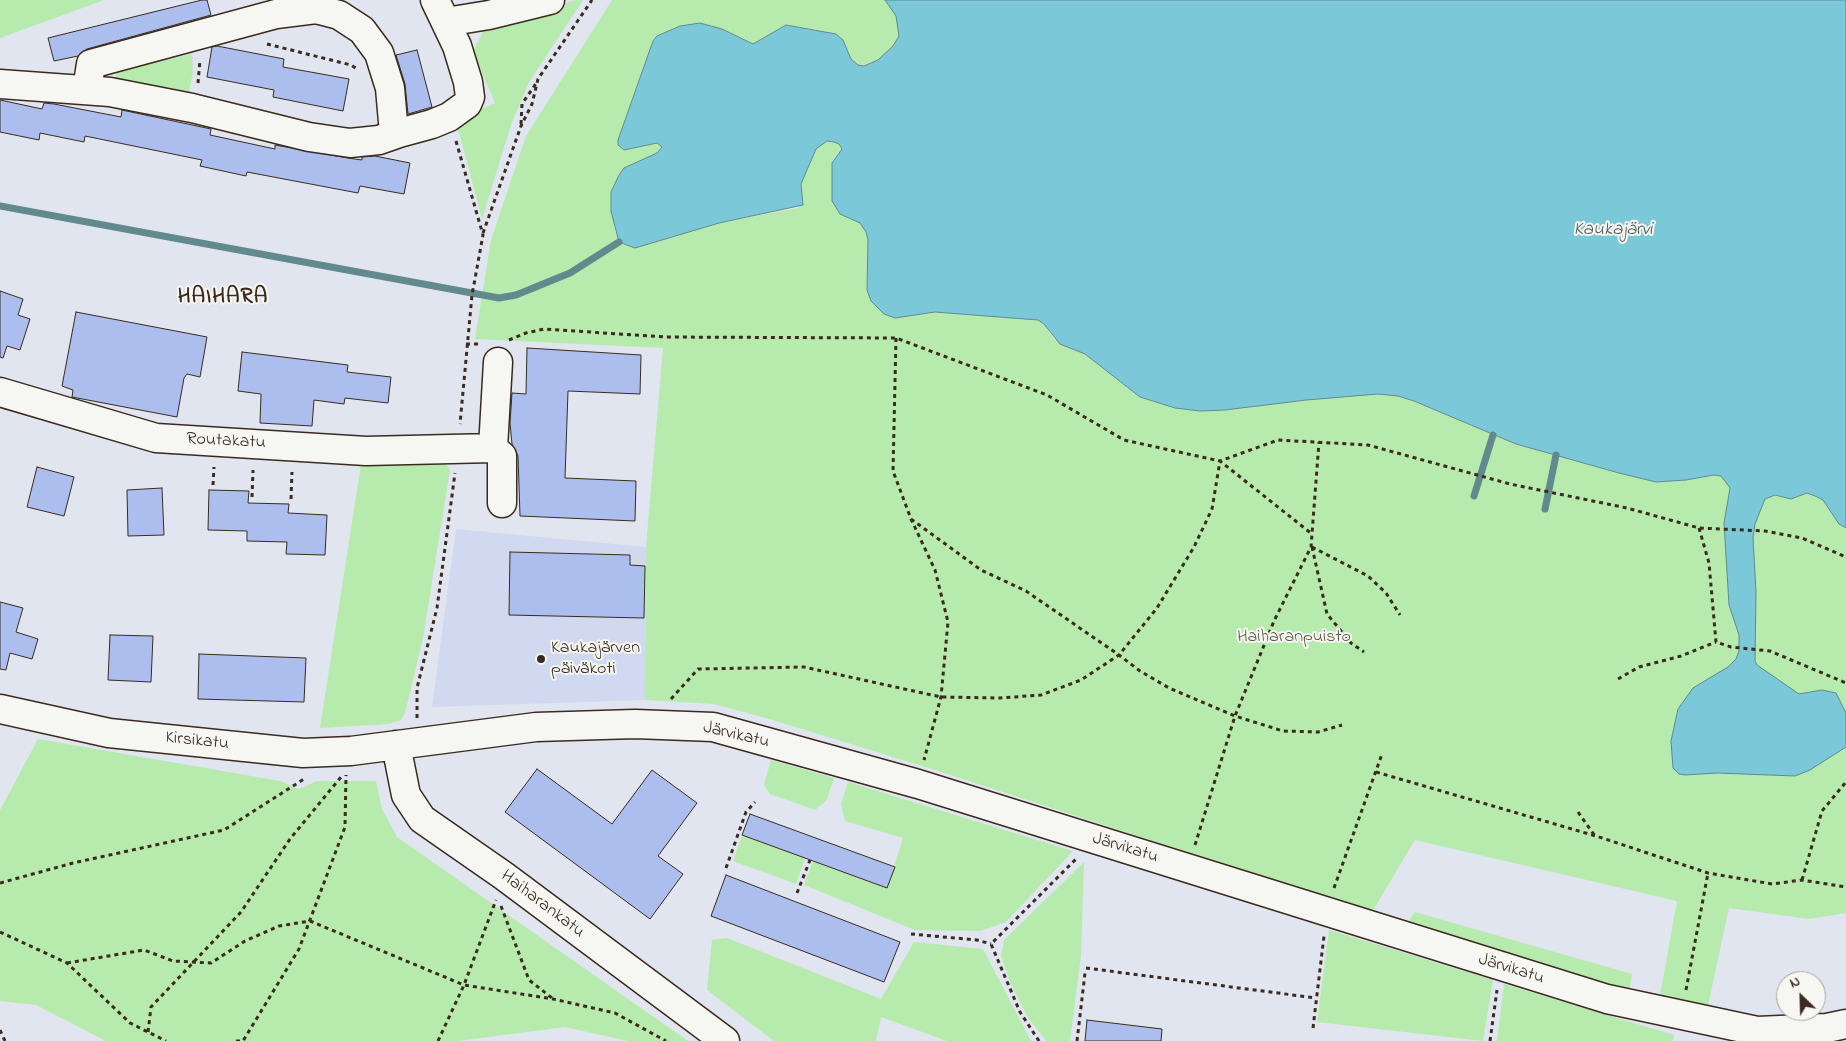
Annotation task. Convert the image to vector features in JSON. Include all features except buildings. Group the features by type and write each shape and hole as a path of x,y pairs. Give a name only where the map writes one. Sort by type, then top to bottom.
{"street":[{"path":"0,84 110,92 192,108 309,137 350,143 379,140 432,124 449,117 467,104 470,90 457,46 441,11 489,15 550,0"},
{"path":"87,90 91,64 276,14 316,9 339,15 362,30 379,53 390,88 393,122 399,133"},
{"path":"498,349 493,448 502,456 502,502"},
{"name":"Routakatu","path":"0,392 156,438 366,451 493,448"},
{"name":"Kirsikatu","path":"0,709 109,733 303,752 351,751 396,745"},
{"name":"Järvikatu","path":"396,745 536,727 635,724 713,727 918,784 1187,869 1325,922 1608,1000 1681,1017 1757,1031 1828,1028 1846,1024"},
{"name":"Haiharankatu","path":"396,745 406,795 422,819 504,876 725,1041"}],"path":[{"path":"521,126 522,104 592,0"},
{"path":"192,108 197,87 202,34"},
{"path":"258,42 351,65 359,70"},
{"path":"417,724 416,688 437,608 458,450 466,344 475,276 483,235 521,126 532,104 538,79"},
{"path":"449,117 483,235"},
{"path":"466,344 498,349 526,333 544,329 665,337 896,338 1047,395 1124,440 1220,461 1312,534"},
{"path":"896,338 893,471 911,519 935,570 948,622 940,696 918,784"},
{"path":"1220,461 1278,440 1368,445 1476,475 1627,508 1699,528 1765,531 1802,538 1846,557"},
{"path":"1319,442 1311,547 1327,614 1351,643 1364,652"},
{"path":"666,705 698,669 804,667 940,696 1000,698 1041,695 1081,680 1119,655 1157,608 1194,547 1212,509 1220,461"},
{"path":"911,519 981,570 1026,591 1119,655 1140,672 1169,688 1235,716 1283,731 1318,732 1342,725"},
{"path":"1699,528 1709,563 1716,642"},
{"path":"1311,547 1368,576 1386,592 1400,614"},
{"path":"1187,869 1235,716 1274,620 1311,547"},
{"path":"1618,679 1639,667 1680,656 1716,642 1731,647 1761,649 1846,684"},
{"path":"1312,1028 1325,922 1382,754"},
{"path":"148,1032 151,1007 241,912 290,839 328,790 346,771 345,827 299,949 244,1041 236,1041"},
{"path":"1376,772 1596,836 1708,873 1772,884 1802,880 1846,887"},
{"path":"0,883 73,863 224,830 310,775"},
{"path":"1802,880 1822,811 1846,782"},
{"path":"726,868 746,812 755,802"},
{"path":"1578,812 1596,836"},
{"path":"991,944 1077,858"},
{"path":"797,893 810,860"},
{"path":"1681,1017 1708,873"},
{"path":"438,1041 464,986 497,896 529,980 553,998"},
{"path":"67,963 144,950 173,961 211,964 245,941 279,926 310,921 464,986 553,998 615,1013 666,1041"},
{"path":"0,932 67,963 130,1023 166,1041"},
{"path":"911,934 977,940 991,944"},
{"path":"991,944 1020,1012 1039,1041"},
{"path":"1086,968 1316,998"},
{"path":"1077,1041 1085,973"},
{"path":"1490,1041 1496,995"},
{"path":"0,1030 6,1041"}],"shaded area":[{"name":"Kaukajärven päiväkoti","path":"456,529 646,547 645,700 432,707"}],"green space":[{"path":"0,0 104,0 0,38"},
{"path":"576,0 583,0 529,82 512,122 482,219 456,121 495,103 473,51 486,26"},
{"name":"Haiharanpuisto","path":"612,0 885,0 896,16 899,35 893,46 878,60 864,66 858,65 851,59 843,40 823,31 786,25 753,44 722,29 700,23 680,26 657,36 653,41 618,140 624,150 657,143 662,147 657,153 624,168 619,175 611,192 615,232 719,223 797,208 803,205 801,184 816,149 827,141 834,142 839,144 842,149 833,159 832,201 840,213 860,223 866,232 868,240 867,290 884,314 895,318 935,312 1038,320 1044,324 1054,339 1085,354 1140,397 1175,408 1200,411 1225,410 1306,400 1378,394 1398,396 1516,444 1619,473 1657,482 1686,480 1714,475 1721,476 1728,484 1771,495 1794,498 1807,493 1823,500 1839,524 1846,528 1846,913 1809,919 1729,908 1707,1010 1659,1001 1677,901 1415,840 1372,912 932,769 773,720 714,704 645,700 646,547 663,348 475,339 491,240 526,136"},
{"path":"192,54 193,72 188,96 115,83 117,70"},
{"path":"440,455 450,470 423,638 405,713 401,720 388,724 320,728 362,458"},
{"path":"38,739 280,781 299,789 317,781 376,781 382,809 397,837 688,1041 628,1041 565,1027 458,1041 106,1041 36,1005 0,1001 0,810"},
{"path":"771,760 834,778 826,801 815,810 770,794 764,785"},
{"path":"848,782 1073,851 1006,922 981,931 915,930 804,885 813,861 887,888 903,838 845,821 841,804"},
{"path":"742,835 805,858 796,884 733,861"},
{"path":"1084,862 1081,956 1070,1041 1046,1041 1027,1016 1010,982 1001,956 1004,940"},
{"path":"1415,912 1632,974 1629,993 1406,925"},
{"path":"1329,930 1493,980 1483,1041 1317,1022"},
{"path":"727,938 881,999 914,942 983,949 1031,1041 947,1041 881,1017 876,1041 774,1041 707,990 712,940"},
{"path":"1504,984 1674,1035 1673,1041 1497,1041"}],"water":[{"name":"Kaukajärvi","path":"885,0 1846,0 1846,528 1839,524 1823,500 1815,496 1807,493 1791,499 1775,495 1765,499 1755,524 1753,538 1756,592 1755,661 1757,665 1799,694 1822,690 1836,693 1846,713 1846,747 1810,770 1795,776 1717,773 1685,775 1679,774 1673,768 1671,741 1678,709 1693,688 1728,667 1736,659 1739,651 1739,635 1729,605 1724,523 1730,488 1721,476 1714,475 1686,480 1656,482 1619,473 1516,444 1398,396 1378,394 1306,400 1225,410 1200,411 1175,408 1140,397 1085,354 1060,344 1044,324 1038,320 935,312 895,318 884,314 871,301 867,290 868,240 866,232 860,223 840,214 832,201 832,163 842,149 839,144 834,142 827,141 816,149 801,184 803,205 719,223 635,248 619,242 611,211 611,192 624,168 657,153 662,147 657,143 624,150 618,145 618,140 653,41 657,36 680,26 700,23 722,29 753,44 786,25 836,34 843,40 851,59 858,65 864,66 878,60 893,46 899,36 896,16"}],"waterway":[{"path":"0,206 499,298 516,295 570,273 619,242"},
{"path":"1474,496 1493,435"},
{"path":"1545,509 1556,455"}],"place":[{"name":"Kaukajärven päiväkoti","path":"541,659"}],"district":[{"name":"HAIHARA","path":"223,298"}]}
